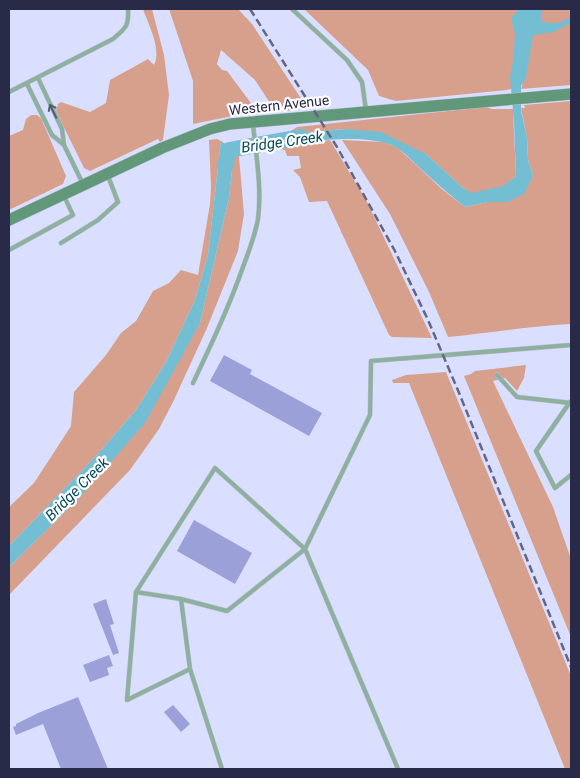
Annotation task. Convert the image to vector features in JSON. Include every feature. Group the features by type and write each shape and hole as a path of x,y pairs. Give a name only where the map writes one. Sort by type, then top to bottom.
{"street":[{"name":"Western Avenue","path":"9,220 83,184 210,129 230,124 571,94"}],"lane":[{"path":"9,92 113,39 124,30 129,22 128,9"},
{"path":"292,9 348,60 362,82 366,112"},
{"path":"38,78 62,129 64,145 83,184"},
{"path":"27,84 52,135 64,145"},
{"path":"192,383 224,315 252,242 258,218 259,200 252,121"},
{"path":"61,243 98,220 118,202 107,174"},
{"path":"9,250 74,215 63,194"},
{"path":"136,592 181,599 227,611 305,549 370,415 371,361 571,345"},
{"path":"497,375 517,397 571,402"},
{"path":"571,402 536,450 555,488 571,475"},
{"path":"190,669 127,700 136,592 215,468 305,549 398,769"},
{"path":"181,599 190,669 222,769"}],"shaded area":[{"path":"143,9 152,9 164,55 169,95 163,140 160,142 158,139 90,171 84,168 56,111 58,104 61,102 90,112 106,103 110,80 148,59 154,65 156,59 155,44"},
{"path":"169,9 238,9 252,24 304,103 308,104 310,108 285,111 280,102 270,103 255,80 221,50 217,64 222,70 227,71 251,103 257,104 260,107 260,113 238,115 193,124 193,81"},
{"path":"304,9 571,9 571,85 521,89 523,82 511,83 511,89 507,90 396,101 379,96 368,70"},
{"path":"571,101 571,324 448,337 429,292 390,214 342,140 384,142 398,148 443,190 465,207 487,202 508,202 533,176 528,160 527,138 521,108 525,108 524,105"},
{"path":"486,107 492,109 513,109 516,176 503,187 472,194 426,154 345,129 286,134 297,127"},
{"path":"31,115 37,115 41,118 66,176 63,184 9,210 9,136 23,130 26,119"},
{"path":"217,139 221,141 208,255 195,300 166,362 136,410 97,455 9,546 9,507 34,483 71,426 74,392 106,355 121,333 136,321 153,291 169,283 181,270 198,275 210,204 209,140"},
{"path":"330,140 366,200 432,338 392,337 389,335 327,201 309,202 300,177 293,170 301,168 299,156 287,156 285,150 271,148 274,145"},
{"path":"234,150 239,156 244,214 238,251 207,328 173,402 159,429 130,470 9,595 9,567 81,496 200,323 229,198"},
{"path":"526,365 524,378 517,391 505,378 493,381 553,507 571,559 571,637 464,376 475,371"},
{"path":"446,372 571,676 571,769 565,769 409,383 393,383 392,380 406,375"}],"water":[{"path":"519,9 542,9 542,22 546,23 561,22 571,16 571,23 553,32 533,35 526,78 521,86 521,110 527,138 528,160 533,176 524,194 508,202 487,202 465,207 402,151 388,144 373,140 338,139 274,145 286,134 345,129 381,132 426,154 463,188 472,193 503,186 516,176 510,77 515,35 511,18"},
{"path":"221,141 234,150 229,198 200,323 145,423 81,496 9,567 9,546 97,455 136,410 166,362 195,300 208,255"}],"building":[{"path":"224,355 252,370 250,374 322,413 309,436 210,381"},
{"path":"194,520 252,553 235,584 177,551"},
{"path":"106,599 114,624 110,625 119,653 113,655 93,604"},
{"path":"109,655 113,666 107,668 109,675 90,682 83,665"},
{"path":"78,697 108,769 61,769 43,724 16,735 13,727 16,724"},
{"path":"173,705 190,724 181,732 164,712"}],"waterway":[{"name":"Bridge Creek","path":"225,167 229,150 301,137"}],"railway":[{"path":"250,9 337,147 395,251 428,320 457,388 571,667"}]}
